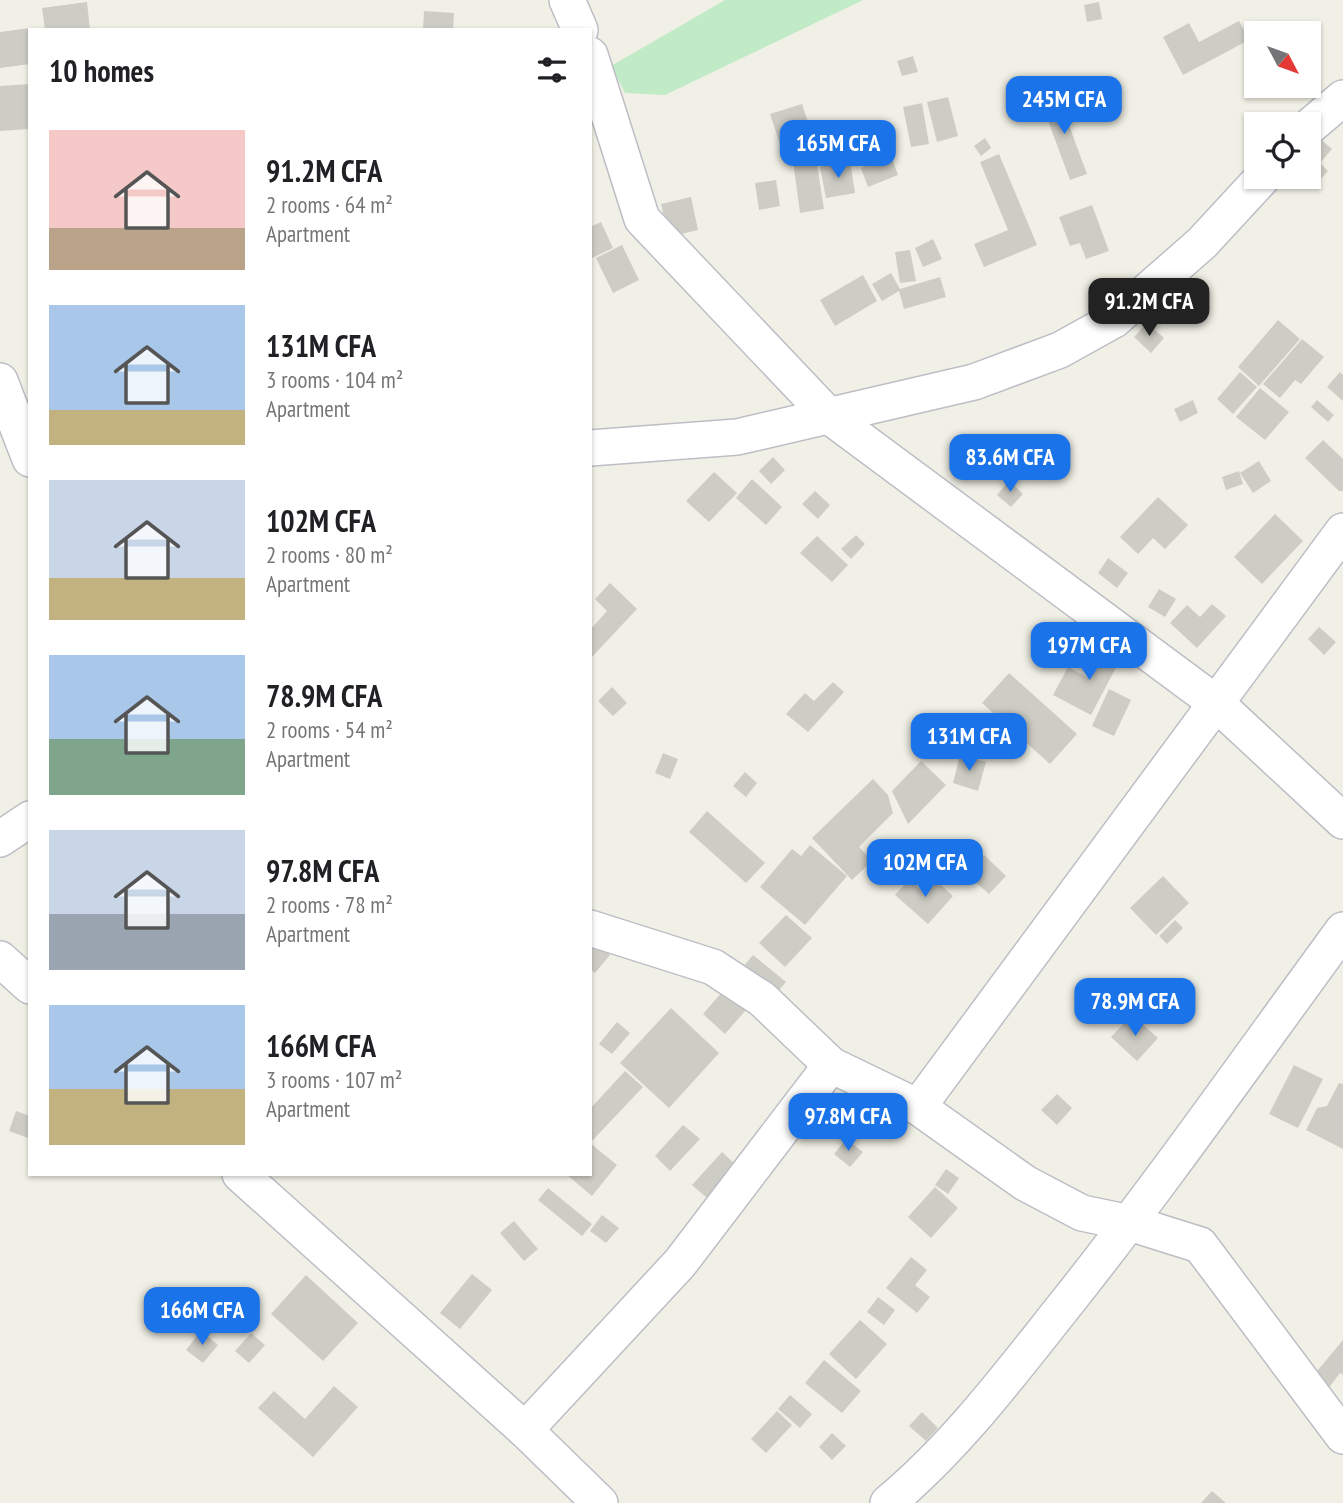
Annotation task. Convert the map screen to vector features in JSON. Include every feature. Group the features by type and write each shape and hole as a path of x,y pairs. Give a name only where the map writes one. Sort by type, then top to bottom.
{"street":[{"path":"567,0 579,28"},
{"path":"592,61 642,219 829,416 1216,703 1343,821"},
{"path":"1321,117 1343,98"},
{"path":"592,448 737,437 974,382 1060,350 1114,320 1202,243 1252,189"},
{"path":"0,381 28,454"},
{"path":"918,1107 1343,530"},
{"path":"0,839 28,820"},
{"path":"592,929 713,967 762,999 831,1065 918,1107 1025,1183 1082,1213 1130,1223 1200,1245 1343,1436"},
{"path":"888,1503 926,1471 988,1402 1130,1223 1343,930"},
{"path":"0,959 28,984"},
{"path":"525,1430 680,1263 831,1065"},
{"path":"242,1176 525,1430 600,1503"}],"green space":[{"path":"725,0 863,0 665,95 625,93 611,66"}],"building":[{"path":"87,2 90,28 45,28 42,8"},
{"path":"1099,2 1102,19 1087,22 1084,5"},
{"path":"424,11 454,13 453,28 423,28"},
{"path":"1239,21 1244,30 1244,43 1183,75 1163,37 1189,23 1199,42"},
{"path":"28,28 28,64 0,68 0,32"},
{"path":"913,56 918,72 902,76 897,61"},
{"path":"28,84 28,129 0,131 0,86"},
{"path":"1057,93 1087,174 1070,180 1040,99"},
{"path":"948,97 958,136 937,142 927,102"},
{"path":"922,103 929,144 911,147 903,107"},
{"path":"802,104 813,137 781,147 770,114"},
{"path":"985,138 991,148 981,156 974,146"},
{"path":"1321,140 1332,149 1321,162"},
{"path":"999,154 1037,245 984,267 974,244 1008,230 980,162"},
{"path":"891,156 898,175 868,187 861,168"},
{"path":"816,158 824,209 800,213 793,161"},
{"path":"850,161 855,193 826,198 820,167"},
{"path":"1321,164 1328,171 1321,179"},
{"path":"776,180 780,206 759,210 755,183"},
{"path":"691,197 698,230 669,237 661,204"},
{"path":"1092,205 1109,251 1086,259 1080,243 1070,246 1059,217"},
{"path":"601,222 613,248 592,258 592,226"},
{"path":"933,239 942,259 923,267 915,248"},
{"path":"622,245 639,280 613,293 596,258"},
{"path":"910,250 916,281 900,283 895,252"},
{"path":"891,273 900,289 940,277 946,297 904,309 899,291 882,301 872,284"},
{"path":"863,275 877,301 835,326 820,300"},
{"path":"1278,320 1300,339 1259,386 1238,367"},
{"path":"1147,323 1164,338 1151,353 1134,337"},
{"path":"1302,339 1324,357 1301,384 1295,380 1280,398 1263,384"},
{"path":"1240,372 1257,387 1233,414 1217,399"},
{"path":"1340,372 1343,375 1343,401 1327,387"},
{"path":"1260,388 1289,412 1265,440 1236,417"},
{"path":"1193,400 1198,413 1180,422 1174,409"},
{"path":"1317,400 1334,415 1328,422 1311,407"},
{"path":"1323,440 1343,459 1343,491 1339,491 1305,458"},
{"path":"773,457 785,470 771,484 759,471"},
{"path":"1259,461 1271,481 1253,493 1240,473"},
{"path":"1239,471 1243,484 1226,490 1222,477"},
{"path":"714,472 737,493 709,522 686,501"},
{"path":"752,479 782,507 766,525 736,498"},
{"path":"1009,481 1023,494 1011,507 997,495"},
{"path":"815,491 830,505 818,519 802,504"},
{"path":"1158,497 1188,525 1165,549 1153,538 1138,554 1120,537"},
{"path":"1275,514 1303,541 1262,584 1234,557"},
{"path":"856,535 865,544 851,559 841,549"},
{"path":"817,536 848,565 832,582 800,553"},
{"path":"1108,558 1128,573 1117,588 1098,573"},
{"path":"610,583 637,609 592,657 592,628 607,611 595,599"},
{"path":"1159,589 1176,599 1165,617 1148,607"},
{"path":"1212,604 1226,616 1197,648 1170,623 1187,605 1200,617"},
{"path":"1319,627 1336,642 1324,655 1308,639"},
{"path":"1107,640 1121,658 1091,715 1053,695 1068,667 1087,677"},
{"path":"1009,673 1077,734 1050,764 982,703"},
{"path":"833,682 844,692 808,732 786,714 805,693 814,701"},
{"path":"612,687 627,703 613,716 598,701"},
{"path":"1109,689 1131,700 1114,736 1092,726"},
{"path":"663,753 678,759 670,779 655,773"},
{"path":"960,755 986,762 978,791 953,783"},
{"path":"921,761 946,785 908,824 892,791"},
{"path":"745,772 757,783 746,797 733,786"},
{"path":"873,779 888,795 893,813 859,847 872,861 852,880 812,838"},
{"path":"707,811 765,863 746,883 689,832"},
{"path":"810,845 847,876 805,925 760,887 792,849 801,856"},
{"path":"984,855 1006,876 989,894 966,874"},
{"path":"1163,876 1189,903 1156,935 1130,908"},
{"path":"932,877 953,896 928,924 895,895 909,880 921,890"},
{"path":"786,915 812,938 785,967 759,943"},
{"path":"1175,920 1183,928 1167,944 1159,936"},
{"path":"596,943 610,955 595,973 592,971 592,948"},
{"path":"753,955 786,982 771,1000 738,973"},
{"path":"730,983 752,1003 725,1034 703,1014"},
{"path":"671,1008 719,1053 669,1108 620,1063"},
{"path":"1132,1015 1158,1038 1137,1061 1111,1037"},
{"path":"617,1022 630,1033 612,1054 599,1044"},
{"path":"1294,1065 1323,1079 1298,1128 1269,1114"},
{"path":"625,1071 643,1087 592,1141 592,1107"},
{"path":"1339,1083 1343,1084 1343,1149 1306,1130 1317,1108 1327,1106"},
{"path":"1057,1094 1072,1108 1057,1125 1041,1110"},
{"path":"16,1111 28,1115 28,1138 9,1131"},
{"path":"683,1125 700,1139 670,1171 655,1156"},
{"path":"846,1139 863,1152 850,1167 834,1154"},
{"path":"592,1145 617,1165 592,1196 568,1176 592,1176"},
{"path":"722,1152 736,1165 707,1198 692,1185"},
{"path":"946,1169 959,1178 948,1194 935,1185"},
{"path":"935,1187 958,1208 931,1238 908,1217"},
{"path":"548,1188 592,1224 582,1236 538,1200"},
{"path":"602,1215 619,1228 606,1243 590,1231"},
{"path":"514,1221 538,1249 524,1261 500,1233"},
{"path":"911,1257 927,1270 915,1285 930,1297 917,1313 886,1288"},
{"path":"472,1274 492,1290 460,1329 440,1313"},
{"path":"306,1275 358,1323 323,1361 271,1314"},
{"path":"878,1297 895,1310 884,1325 867,1312"},
{"path":"860,1320 887,1344 856,1379 829,1354"},
{"path":"201,1331 218,1345 203,1363 186,1350"},
{"path":"251,1333 265,1345 249,1363 235,1351"},
{"path":"1343,1340 1343,1375 1340,1373 1328,1389 1313,1376"},
{"path":"824,1360 861,1391 842,1413 805,1383"},
{"path":"334,1386 358,1407 313,1457 258,1408 274,1391 305,1419"},
{"path":"790,1395 812,1414 800,1428 778,1409"},
{"path":"777,1411 792,1425 766,1453 751,1439"},
{"path":"922,1412 938,1428 926,1441 909,1426"},
{"path":"832,1433 846,1446 832,1460 819,1447"},
{"path":"1212,1491 1226,1503 1201,1503"}]}
